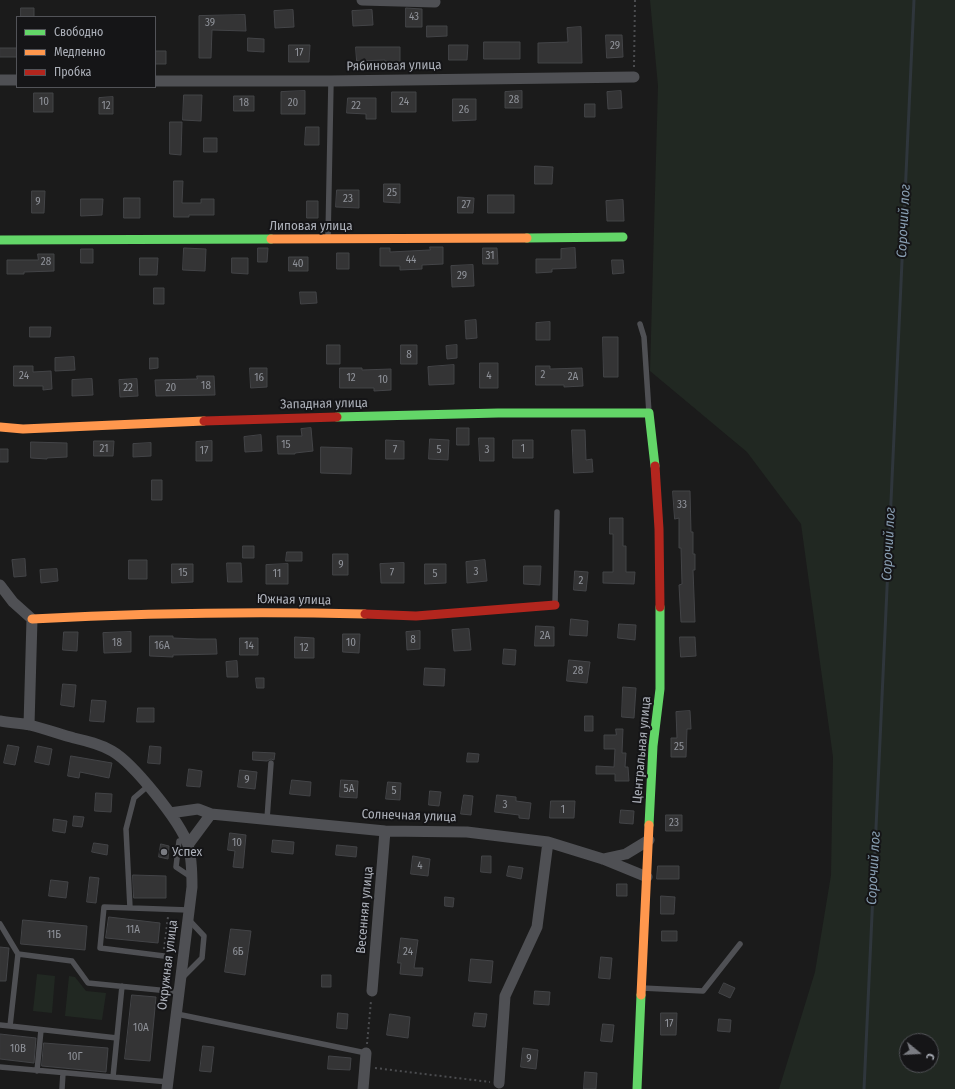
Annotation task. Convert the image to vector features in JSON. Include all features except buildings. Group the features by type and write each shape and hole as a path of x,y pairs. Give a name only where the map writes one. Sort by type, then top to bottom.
{"street":[{"path":"362,0 435,2"},
{"name":"Рябиновая улица","path":"156,81 331,81 634,77"},
{"path":"0,80 16,80"},
{"name":"Липовая улица","path":"0,240 623,237"},
{"name":"Западная улица","path":"0,427 22,429 243,419 498,413 649,413"},
{"name":"Центральная улица","path":"637,1089 653,746 660,689 658,529 655,464 649,413"},
{"path":"0,584 13,602 32,619 29,725"},
{"name":"Южная улица","path":"32,619 123,614 283,612 416,616 555,605"},
{"path":"0,721 29,725 97,744 112,751 123,759 148,786 181,829 187,843 211,814"},
{"name":"Солнечная улица","path":"170,813 198,809 211,814 385,831 467,832 548,842 604,859 647,877"},
{"name":"Весенняя улица","path":"372,991 385,831"},
{"path":"604,859 626,854 649,840"},
{"path":"499,1086 505,996 537,927 548,842"},
{"name":"Окружная улица","path":"168,1086 192,887 192,866 187,843"},
{"path":"363,1089 366,1053"}],"lane":[{"path":"328,239 331,81"},
{"path":"640,324 644,337 649,413"},
{"path":"555,605 557,512"},
{"path":"267,819 271,763"},
{"path":"130,908 126,829 134,798 148,786"},
{"path":"187,843 179,841 176,867 192,878"},
{"path":"164,956 100,948 104,906 169,910 188,915 193,926 204,936 202,958 181,979"},
{"path":"0,924 18,954 10,1026"},
{"path":"642,988 703,991 740,944"},
{"path":"18,954 72,961 88,983 179,992"},
{"path":"113,1078 122,986"},
{"path":"176,1014 366,1053"},
{"path":"0,1025 117,1038"},
{"path":"37,1070 41,1030"},
{"path":"0,1067 113,1078 168,1086"},
{"path":"62,1089 63,1073"}],"path":[{"path":"634,77 635,0"},
{"path":"164,956 169,910"},
{"path":"366,1053 372,991"},
{"path":"364,1066 499,1086"}],"shaded area":[{"path":"650,0 955,0 955,1089 779,1089 815,972 831,875 833,757 801,524 747,452 650,371 658,86"},
{"path":"37,974 55,976 52,1013 33,1011"},
{"path":"69,976 75,977 86,991 106,993 102,1020 65,1016"}],"waterway":[{"name":"Сорочий лог","path":"864,1089 914,0"}],"traffic: fast":[{"path":"527,238 623,237"},
{"path":"0,240 271,239"},
{"path":"337,417 498,413 649,413 655,466"},
{"path":"649,825 653,746 660,689 660,607"},
{"path":"637,1089 641,995"}],"traffic: slow":[{"path":"271,239 527,238"},
{"path":"0,427 23,429 204,421"},
{"path":"32,619 198,613 365,614"},
{"path":"641,995 649,825"}],"traffic: jam":[{"path":"204,421 337,417"},
{"path":"655,466 659,529 660,607"},
{"path":"365,614 416,616 555,605"}],"place":[{"name":"Успех","path":"164,852"}]}
